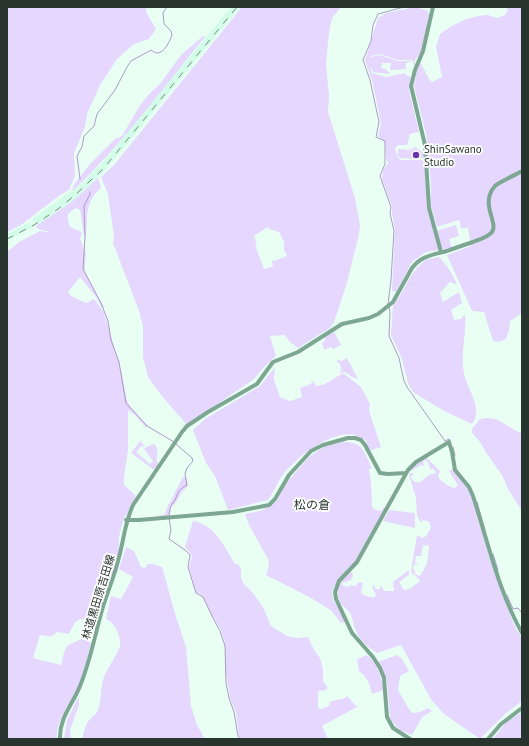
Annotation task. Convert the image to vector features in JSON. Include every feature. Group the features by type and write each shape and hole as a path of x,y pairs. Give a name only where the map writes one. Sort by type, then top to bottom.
{"street":[{"path":"433,7 423,51 415,70 411,86 425,145 429,208 441,252"},
{"name":"林道黒田原吉田線","path":"60,739 62,720 80,686 108,592 118,564 126,520 161,464 188,426 256,384 270,364 276,360 298,352 342,324 369,318 378,314 393,302 408,273 416,263 425,256 484,238 492,233 494,225 488,208 488,202 495,187 522,171"},
{"path":"126,520 233,512 269,505 275,499 289,475 311,451 322,445 348,438 362,440 380,472 388,474 406,473"},
{"path":"410,739 393,728 387,717 385,684 380,668 373,657 352,633 336,599 335,592 339,581 357,562 406,473 412,465 449,442 455,470 469,487 473,496 497,575 506,599 522,632"},
{"path":"488,739 501,724 522,708"}],"shaded area":[{"path":"7,7 146,7 146,12 156,29 149,39 134,44 117,59 100,85 87,114 85,127 74,153 75,176 69,190 60,195 21,225 7,232"},
{"path":"231,7 240,7 106,169 73,201 36,226 32,219 71,191 73,192 100,165"},
{"path":"242,7 341,7 332,18 329,32 326,64 329,96 328,112 355,198 360,225 346,286 334,322 330,328 298,348 290,342 285,335 270,336 276,356 254,379 187,425 161,395 148,377 143,357 143,326 139,311 113,243 114,237 108,194 101,177 114,165","holes":["268,227 269,229 279,232 284,242 284,250 287,256 274,261 273,260 273,266 264,269 255,245 257,243 254,236"]},
{"path":"416,7 428,11 429,15 422,51 415,60 415,66 413,60 398,60 380,54 371,56 368,60 371,57 380,55 398,61 413,61 406,63 406,69 392,70 390,70 391,63 382,63 381,68 390,73 388,74 373,72 370,65 372,73 386,77 405,73 411,77 409,90 419,132 410,134 407,145 398,145 395,149 398,158 401,160 424,160 427,208 439,250 426,252 412,262 396,292 392,291 395,230 392,206 382,179 383,171 388,163 385,141 378,136 381,123 372,80 365,61 378,18 386,13"},
{"path":"505,7 522,7 522,313 510,321 506,339 499,342 493,341 484,312 472,311 447,255 471,246 468,228 461,228 459,220 437,227 431,207 431,184 426,134 414,86 420,62 432,82 442,77 436,47 440,34 466,19 484,15 497,18 505,15 508,10"},
{"path":"203,36 205,37 141,116 91,173 73,191 72,190 75,183 90,164 115,139 122,136 139,107 148,95 160,84 181,55"},
{"path":"415,147 424,153 425,157 415,159 400,158 398,156 398,149 410,150"},
{"path":"98,178 101,188 89,205 86,236 84,235 80,210 76,208 70,212 68,214 68,218 70,227 82,232 80,239 86,253 85,274 104,307 102,308 96,297 80,277 68,292 71,296 86,303 94,299 103,311 122,374 127,401 132,409 148,426 146,428 136,416 128,410 128,450 124,485 136,496 123,521 119,537 119,551 114,569 104,594 97,622 80,619 75,622 69,634 57,632 51,636 40,635 33,658 61,665 68,645 82,638 91,643 79,685 59,724 57,739 7,739 7,252 19,242 40,231 54,233 38,229 36,226 73,201"},
{"path":"30,222 33,227 7,241 7,234"},
{"path":"456,225 459,236 449,239 452,248 441,249 436,231"},
{"path":"439,257 450,270 457,285 450,282 440,293 443,302 459,292 462,303 451,310 454,320 461,319 465,314 463,366 466,379 476,405 475,418 472,424 444,411 413,392 408,383 402,359 391,335 393,305 420,264 428,259"},
{"path":"334,332 341,345 334,349 331,347 324,350 322,343 325,340 325,337"},
{"path":"347,358 358,379 345,372 340,373 340,364 337,360 342,361"},
{"path":"275,367 274,380 280,397 290,401 302,397 300,388 309,385 314,381 316,386 325,384 343,373 361,387 370,404 369,410 381,447 369,451 366,440 355,435 346,434 336,436 314,447 295,462 282,476 268,500 228,510 215,476 206,463 193,430 205,419 260,386"},
{"path":"480,419 496,419 522,433 522,511 508,489 502,475 480,442 472,433 472,429"},
{"path":"140,441 144,445 143,447 141,446 136,452 150,464 153,461 144,449 154,444 157,448 157,462 159,464 154,470 131,453"},
{"path":"343,442 355,444 364,452 372,468 369,469 372,507 381,511 384,507 386,509 355,562 337,581 332,591 333,600 341,612 345,622 341,623 332,611 311,598 266,575 269,566 268,559 249,525 245,514 260,511 277,501 286,483 310,456 324,447"},
{"path":"427,458 440,471 438,476 441,480 447,485 455,488 458,485 449,471 453,468 467,487 474,503 488,554 514,625 522,639 522,701 505,714 480,739 444,714 432,701 401,645 377,653 365,644 355,629 350,613 339,600 339,586 351,572 353,574 352,579 343,582 342,585 349,587 350,585 356,586 358,582 363,583 361,592 369,597 375,597 376,594 372,587 374,584 375,589 380,589 381,585 384,591 394,591 393,582 409,570 409,575 399,582 403,589 406,590 411,588 420,581 415,575 412,574 411,571 417,535 423,538 431,528 429,522 423,520 421,523 417,516 416,498 409,475 410,473 413,473 414,474 411,476 413,481 419,483 429,475 436,473 434,469 430,469 426,460 423,462 423,466 421,465 410,471 418,462","holes":["423,545 429,546 427,564 420,576 415,574 413,569 414,565 419,563 415,563 416,556 421,556"]},
{"path":"183,477 186,477 188,486 171,507 170,514 168,516 154,517 165,514 168,505"},
{"path":"389,510 415,513 415,528 383,521"},
{"path":"193,521 201,523 213,532 223,544 235,564 239,565 241,569 241,578 244,584 253,593 263,607 271,626 287,636 297,638 308,637 314,650 320,658 323,669 323,681 328,688 326,690 318,691 318,708 321,709 329,706 330,702 343,699 347,696 357,707 322,726 328,739 242,739 239,737 236,712 230,698 226,673 225,643 221,630 211,614 203,596 196,592 189,567 192,556 185,547"},
{"path":"126,547 134,551 141,567 145,568 147,564 153,564 162,567 186,647 191,706 197,725 205,739 82,739 87,723 98,710 104,677 119,647 120,642 118,633 112,623 106,619 111,596 121,599 133,577 119,569"},
{"path":"367,655 374,662 384,690 372,694 369,683 364,675 359,671 357,659"},
{"path":"397,655 402,659 409,671 400,676 398,690 409,709 412,713 420,712 428,708 432,711 422,717 412,735 400,730 390,718 387,680 378,662"},
{"path":"79,696 79,705 70,730 71,739 64,739 67,720"},
{"path":"522,712 522,739 493,739 507,721"}],"waterway":[{"path":"80,179 77,156 82,147 84,136 94,126 97,114 115,90 127,67 131,61 151,50 156,53 165,49 172,35 171,31 164,24 163,13 167,7"},
{"path":"388,304 394,231 390,213 391,207 380,176 385,164 385,141 376,137 379,122 370,80 363,60 371,41 373,25 378,14 404,7"},
{"path":"90,192 84,206 85,237 83,269 101,303 108,321 111,340 119,362 126,403 147,426 174,442"},
{"path":"389,307 389,336 399,358 404,381 445,441 450,440"},
{"path":"169,515 171,507 179,491 187,485 185,474 187,468 193,461 192,458 176,444"},
{"path":"453,447 455,456"},
{"path":"477,502 485,530"},
{"path":"169,518 171,530 169,539 190,555 188,567 196,593 203,597 220,631 225,646 226,683 234,712 238,736 240,739"},
{"path":"493,554 498,570"},
{"path":"507,595 513,609 518,608 521,612"}],"railway":[{"path":"7,239 34,225 58,209 103,169 237,7"}],"place":[{"name":"ShinSawano Studio","path":"416,155"}],"district":[{"name":"松の倉","path":"312,505"}]}
